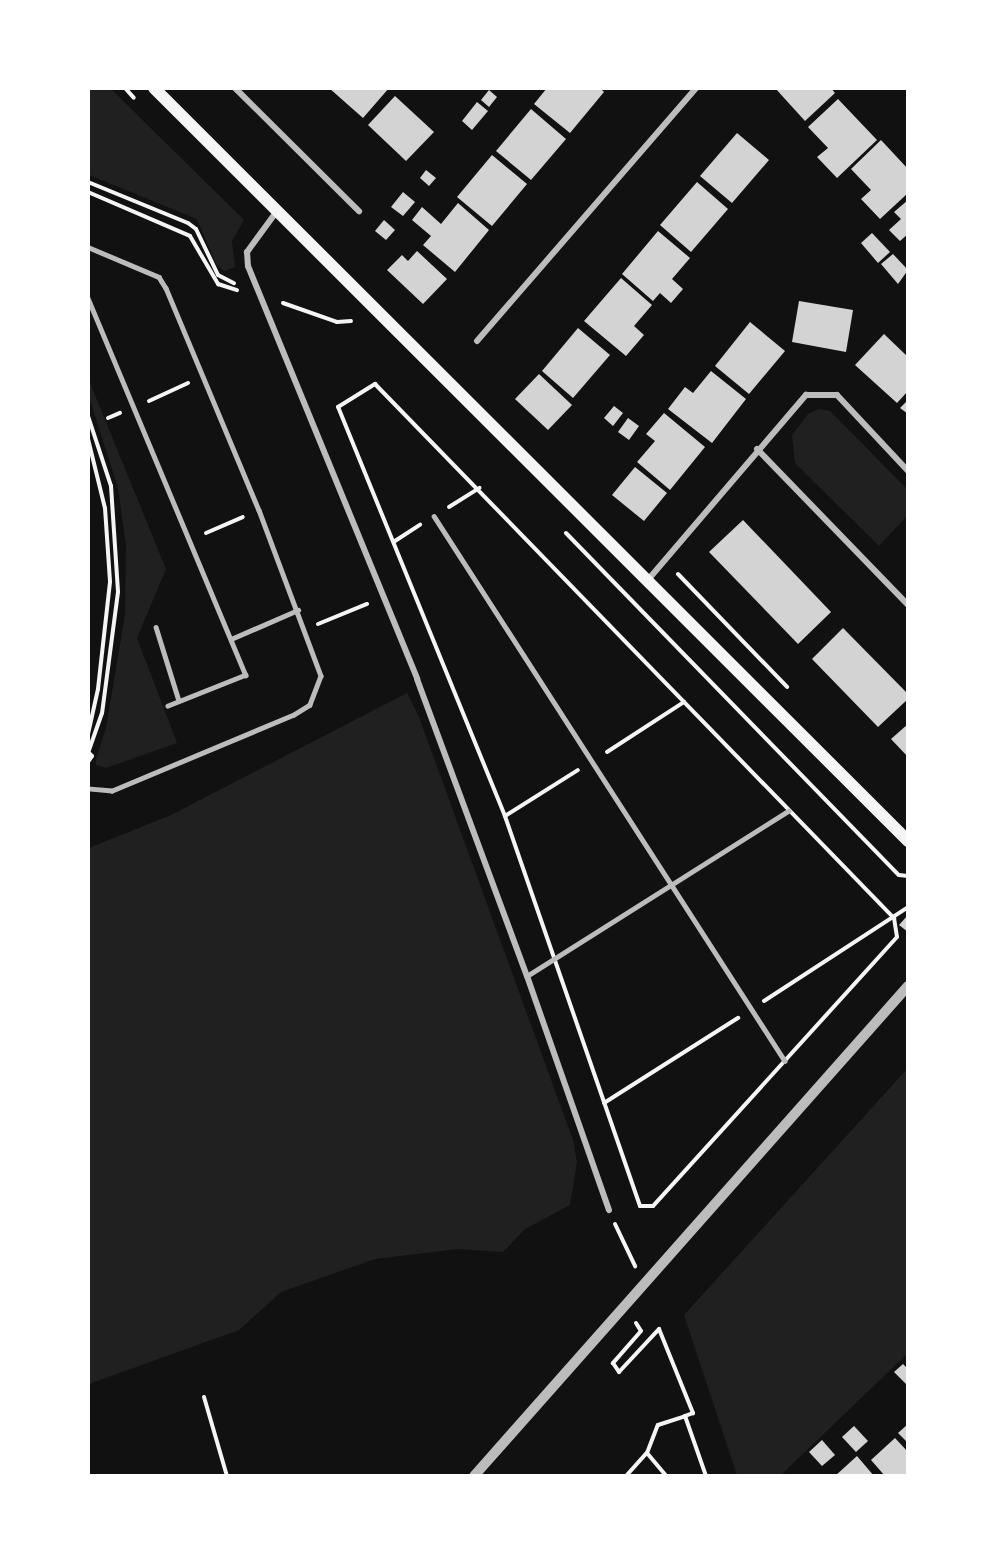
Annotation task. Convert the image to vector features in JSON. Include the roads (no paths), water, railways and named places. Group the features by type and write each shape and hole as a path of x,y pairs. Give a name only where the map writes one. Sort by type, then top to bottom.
{"main road":[{"path":"154,88 908,841"}],"street":[{"path":"235,88 359,211"},
{"path":"477,341 696,88"},
{"path":"277,211 247,252 248,266 384,597 528,976 609,1210"},
{"path":"647,582 799,399 806,395 837,395 908,471"},
{"path":"757,449 908,605"},
{"path":"474,1476 627,1307 908,986"}],"lane":[{"path":"88,789 112,791 276,724 310,705 321,676 306,629 259,510 159,277 89,249"},
{"path":"88,297 246,675 168,706"},
{"path":"434,516 670,887 785,1061"},
{"path":"231,639 298,610"},
{"path":"156,627 179,701"},
{"path":"528,976 788,810"}]}
